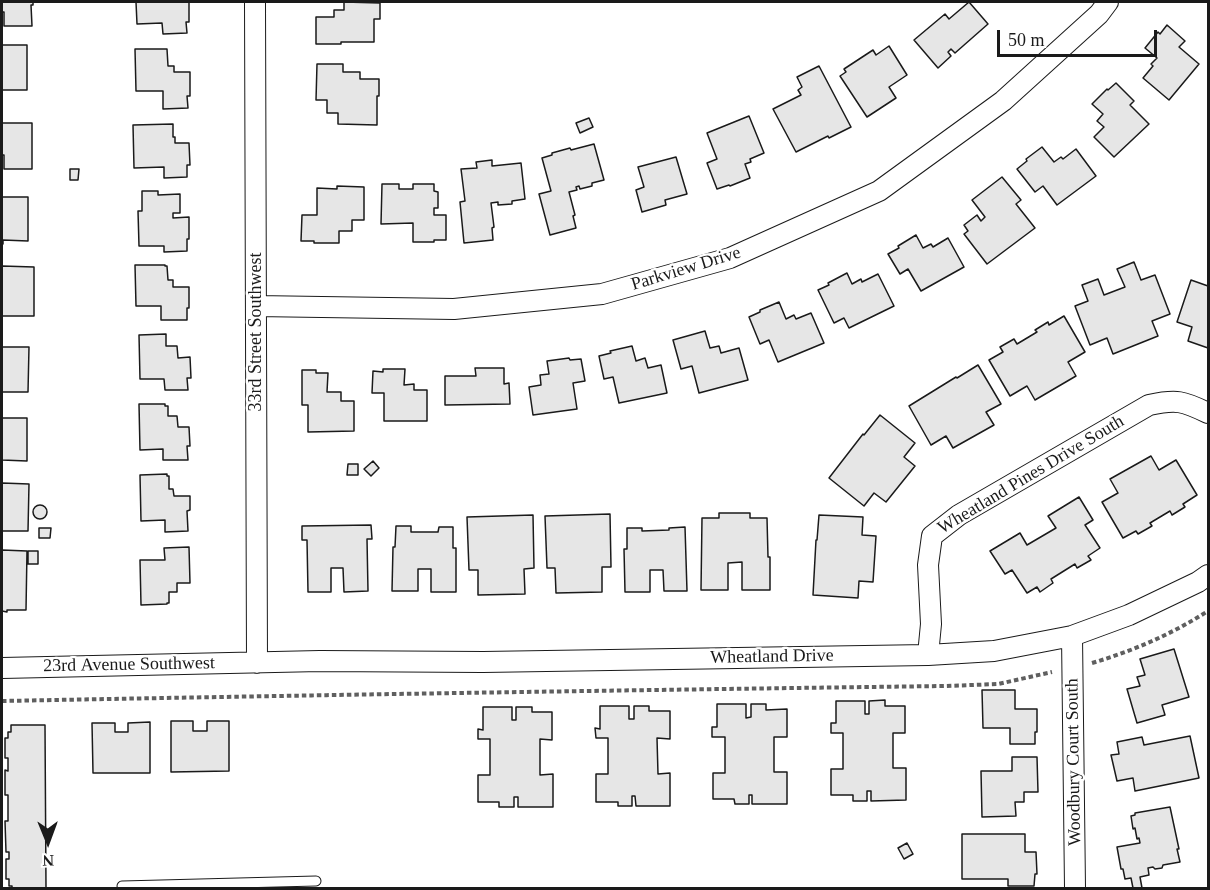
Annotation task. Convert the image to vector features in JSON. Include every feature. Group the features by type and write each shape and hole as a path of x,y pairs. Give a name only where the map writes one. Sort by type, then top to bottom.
{"street":[{"name":"33rd Street Southwest","path":"255,2 257,663"},
{"name":"Parkview Drive","path":"256,306 453,309 602,294 730,258 879,191 1003,101 1099,14 1108,2"},
{"name":"Wheatland Pines Drive South","path":"928,655 931,624 928,565 932,536 959,515 1149,405 1171,400 1190,404 1209,413"},
{"name":"Wheatland Drive","path":"257,663 320,660 483,662 928,655 993,651 1072,636 1129,615 1209,575"},
{"name":"Woodbury Court South","path":"1072,636 1075,888"},
{"name":"23rd Avenue Southwest","path":"2,668 257,663"}],"lane":[{"path":"122,886 316,881"}],"path":[{"path":"2,701 946,687 998,684 1072,668 1138,648 1181,628 1209,611"}],"building":[{"path":"2,2 33,2 31,5 32,26 4,26"},
{"path":"136,2 189,2 187,33 163,34 162,23 137,24"},
{"path":"344,2 380,3 380,19 374,19 374,42 316,44 316,17 334,17 334,10 344,10"},
{"path":"969,2 988,24 955,53 951,49 948,52 951,56 938,68 914,40 945,14 949,19"},
{"path":"1167,25 1185,41 1179,47 1199,64 1169,100 1143,78 1157,58 1145,48"},
{"path":"2,45 27,45 27,90 2,90"},
{"path":"889,46 907,75 889,87 896,98 867,117 840,76 846,72 844,69 873,50 876,55"},
{"path":"135,49 167,49 168,66 174,66 174,72 190,72 188,108 163,109 163,91 136,91"},
{"path":"317,64 343,64 343,72 360,72 360,79 379,79 377,125 338,124 338,113 327,113 327,100 316,100"},
{"path":"819,66 851,127 796,152 773,109 801,95 798,90 802,87 797,77"},
{"path":"1116,83 1134,101 1130,105 1149,124 1114,157 1094,137 1104,127 1097,121 1103,114 1092,104"},
{"path":"749,116 764,153 750,159 751,162 745,164 750,178 717,189 707,163 717,159 707,133"},
{"path":"589,118 593,127 580,133 576,123"},
{"path":"2,123 32,123 32,169 4,169"},
{"path":"173,124 175,143 189,143 190,165 187,165 187,177 164,178 164,167 134,168 133,125"},
{"path":"594,144 604,180 580,189 579,186 576,187 577,190 569,192 576,228 550,235 539,194 551,191 542,158 570,148 571,150"},
{"path":"1042,147 1054,162 1061,157 1063,159 1076,149 1096,176 1057,205 1043,186 1035,192 1017,169"},
{"path":"676,157 687,194 665,200 666,205 642,212 636,190 644,187 638,167"},
{"path":"492,160 492,166 521,163 525,199 512,201 512,204 491,203 493,240 464,243 460,202 465,201 461,169 477,168 476,162"},
{"path":"70,169 79,169 78,180 70,180"},
{"path":"1002,177 1021,200 1016,204 1035,228 987,264 964,234 968,231 964,225 977,215 981,221 985,217 972,200"},
{"path":"382,184 399,184 399,189 413,189 413,184 434,184 434,191 438,192 438,208 434,208 434,215 446,215 446,240 413,242 413,223 381,224"},
{"path":"337,186 364,187 364,220 352,220 352,231 339,231 339,243 301,241 302,215 317,215 317,188 337,189"},
{"path":"142,191 158,191 158,195 180,194 180,213 173,213 173,218 189,217 187,251 164,252 164,246 139,246 138,211 142,211"},
{"path":"2,197 28,197 28,241 3,240 2,244"},
{"path":"916,235 923,248 931,244 933,247 948,238 964,267 921,291 908,269 900,274 888,254"},
{"path":"1134,262 1141,280 1155,275 1170,314 1152,321 1158,336 1113,354 1107,338 1090,345 1075,306 1088,301 1082,285 1098,279 1104,295 1125,287 1117,269"},
{"path":"135,265 165,265 168,280 173,280 173,287 189,287 187,320 161,320 161,306 136,306"},
{"path":"2,266 34,267 34,316 2,316"},
{"path":"847,273 852,284 878,274 894,306 849,328 844,318 834,323 818,290"},
{"path":"1191,280 1208,286 1208,348 1188,341 1192,327 1177,322"},
{"path":"779,302 786,319 794,315 796,319 811,313 824,343 778,362 769,340 760,344 749,317"},
{"path":"1064,316 1085,352 1068,362 1076,376 1035,400 1027,386 1010,396 989,360 1003,352 1000,347 1014,339 1017,344 1048,322 1049,325"},
{"path":"705,331 710,348 719,346 721,353 739,348 748,380 699,393 692,366 681,369 673,340"},
{"path":"166,334 166,346 177,346 178,358 190,357 191,378 187,378 188,390 165,390 164,379 140,379 139,335"},
{"path":"632,346 636,361 645,358 648,368 661,365 667,393 619,403 613,377 604,379 599,356"},
{"path":"2,347 29,347 28,392 2,392"},
{"path":"569,358 570,360 581,359 585,381 573,383 577,409 533,415 529,387 541,385 540,375 549,374 547,361"},
{"path":"978,365 1001,404 986,412 994,425 953,448 946,436 931,445 909,406"},
{"path":"475,368 504,368 504,384 509,383 510,404 445,405 445,376 476,376"},
{"path":"383,369 405,369 404,385 414,384 414,390 427,390 427,421 384,421 384,393 372,393 373,371 383,372"},
{"path":"302,370 328,373 327,392 341,392 341,401 354,401 354,431 308,432 308,405 302,405"},
{"path":"139,404 165,404 168,406 168,416 177,416 178,427 189,427 188,460 163,460 163,449 140,450"},
{"path":"880,415 915,443 904,457 915,466 886,502 874,493 864,506 829,478"},
{"path":"2,418 27,418 27,461 2,460"},
{"path":"1151,456 1159,470 1176,460 1197,495 1183,504 1185,507 1172,515 1170,511 1150,523 1152,526 1138,534 1136,531 1123,538 1102,502 1118,493 1110,479"},
{"path":"373,461 379,468 371,476 364,469"},
{"path":"348,464 358,464 358,475 347,475"},
{"path":"167,474 169,489 173,489 174,496 190,496 190,510 187,511 188,531 165,532 165,520 141,521 140,475"},
{"path":"2,483 29,484 28,531 2,531"},
{"path":"1079,497 1093,520 1085,525 1100,548 1088,556 1091,560 1077,568 1075,564 1051,579 1053,583 1040,592 1037,587 1027,593 1012,570 1005,574 990,551 1020,533 1027,545 1056,528 1048,516"},
{"path":"40,505 45,507 47,512 45,517 40,519 35,517 33,512 35,507"},
{"path":"719,513 750,513 750,518 767,518 770,590 742,590 742,562 728,563 728,590 701,590 702,518 719,518"},
{"path":"610,514 611,567 602,567 602,592 556,593 555,568 547,568 545,516"},
{"path":"533,515 534,568 524,569 525,594 478,595 478,570 469,570 467,517"},
{"path":"819,515 863,517 862,535 876,536 873,582 859,581 858,598 813,595"},
{"path":"371,525 372,539 367,539 368,591 344,592 343,568 331,568 331,592 308,592 307,540 302,540 302,526"},
{"path":"396,526 411,526 411,532 438,532 439,527 453,527 453,548 456,548 456,592 431,592 431,569 418,569 418,591 392,591"},
{"path":"685,527 687,591 664,591 663,570 650,570 650,592 625,592 624,549 627,549 627,528 642,528 642,531"},
{"path":"39,528 51,528 50,538 39,538"},
{"path":"189,547 190,583 177,583 177,592 169,592 169,603 167,604 141,605 140,560 165,560 164,548"},
{"path":"2,550 27,551 26,610 2,611"},
{"path":"28,551 38,551 38,564 28,564"},
{"path":"1174,649 1189,697 1162,705 1165,715 1137,723 1127,689 1140,686 1137,677 1145,675 1140,659"},
{"path":"982,690 1015,690 1015,709 1037,709 1035,744 1010,744 1010,728 983,728"},
{"path":"885,700 885,706 905,706 905,733 893,733 893,768 906,768 906,800 871,801 871,791 867,791 867,801 853,801 853,795 831,795 831,769 843,769 843,733 831,733 831,723 836,723 836,701 865,701 865,714 869,714 869,701"},
{"path":"717,704 746,704 746,718 751,717 751,704 766,704 766,710 787,709 787,737 774,737 774,772 787,772 787,804 752,804 752,795 749,795 749,804 735,804 734,799 713,799 713,773 725,773 725,737 712,737 712,727 717,727"},
{"path":"600,706 629,706 629,719 634,719 634,706 649,706 649,711 670,711 670,739 657,738 658,774 670,773 670,806 636,806 635,796 632,796 632,806 618,806 618,802 596,802 596,774 608,774 608,738 596,738 595,728 600,729"},
{"path":"483,707 512,707 512,720 516,720 516,707 532,707 532,712 552,712 552,740 540,739 540,775 553,774 553,807 518,807 518,797 514,797 514,807 499,807 499,802 478,802 478,775 490,775 490,739 478,739 478,729 483,730"},
{"path":"171,721 193,721 193,731 207,731 207,721 229,721 229,771 171,772"},
{"path":"150,722 150,773 93,773 92,723 115,723 115,732 128,732 128,723"},
{"path":"11,725 45,725 46,888 12,888 9,886 9,879 6,879 6,859 9,859 9,852 6,852 5,821 8,821 8,795 5,795 5,770 8,771 8,758 5,758 5,738 8,738 8,732 11,732"},
{"path":"1190,736 1199,778 1135,791 1133,778 1117,781 1111,755 1119,754 1117,742 1142,737 1144,745"},
{"path":"1012,757 1037,757 1038,792 1024,792 1024,802 1015,802 1016,816 982,817 981,771 1012,771"},
{"path":"1170,807 1180,862 1163,865 1162,868 1148,868 1149,875 1140,877 1142,888 1133,888 1131,878 1125,879 1123,869 1121,869 1117,847 1140,843 1135,828 1133,829 1131,816 1135,813"},
{"path":"962,834 1025,834 1025,852 1036,852 1037,874 1035,874 1034,886 1008,886 1008,879 962,879"},
{"path":"907,843 913,854 904,859 898,848"}]}
